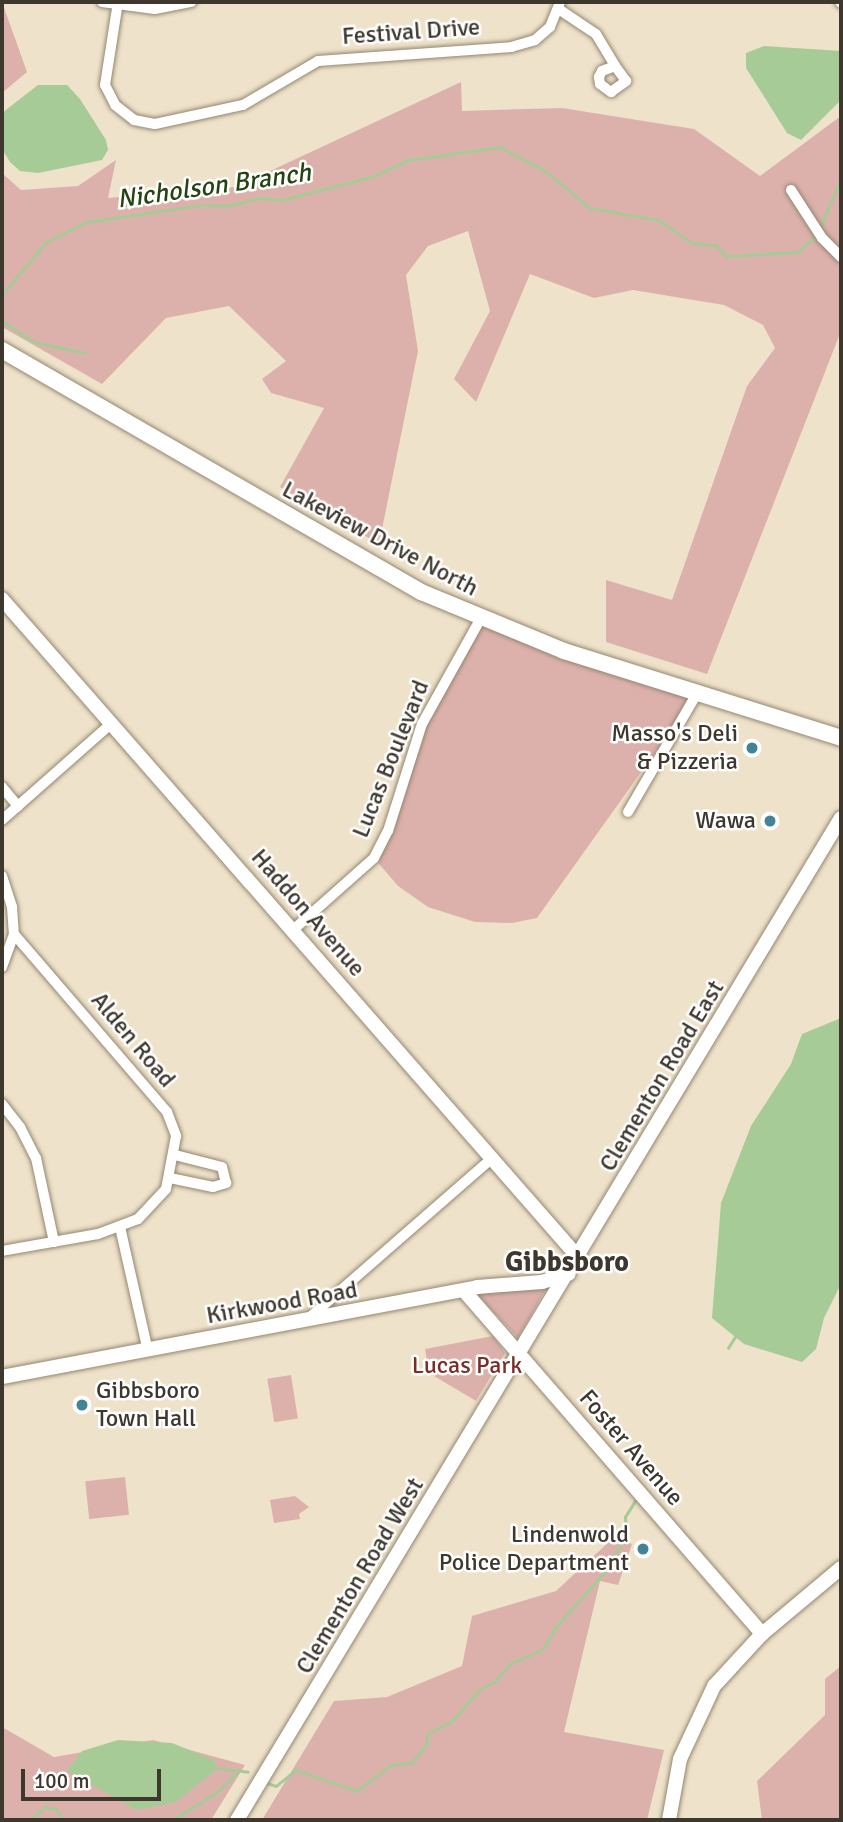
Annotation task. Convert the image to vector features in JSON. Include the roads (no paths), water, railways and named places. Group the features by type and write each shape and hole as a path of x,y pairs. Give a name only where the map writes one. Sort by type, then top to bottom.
{"main road":[{"name":"Lakeview Drive North","path":"2,350 421,592 564,652 841,738"}],"street":[{"path":"102,2 155,9 191,2"},
{"name":"Festival Drive","path":"118,4 105,85 115,105 134,120 155,124 243,105 318,61 511,47 535,40 560,6"},
{"path":"560,6 596,34 615,66"},
{"path":"792,190 822,239 841,257"},
{"name":"Haddon Avenue","path":"2,599 579,1258"},
{"name":"Lucas Boulevard","path":"293,930 374,858 388,831 422,724 481,618"},
{"path":"628,812 696,695"},
{"path":"2,820 111,724"},
{"path":"2,787 19,806"},
{"name":"Clementon Road East","path":"520,1354 841,818"},
{"path":"2,876 12,906 14,934 2,967"},
{"name":"Alden Road","path":"2,1251 120,1227 148,1211 170,1178 176,1136 167,1112 14,934"},
{"path":"2,1104 20,1127 36,1158 54,1242"},
{"path":"170,1178 213,1187 226,1183 222,1167 175,1155"},
{"path":"305,1322 491,1159"},
{"path":"120,1227 148,1351"},
{"name":"Kirkwood Road","path":"2,1377 569,1274"},
{"name":"Foster Avenue","path":"465,1292 762,1634"},
{"name":"Clementon Road West","path":"237,1820 520,1354"},
{"path":"669,1820 680,1759 703,1704 738,1656 841,1568"}],"waterway":[{"name":"Nicholson Branch","path":"2,295 46,242 86,222 202,205 228,206 261,198 281,200 372,177 408,160 500,147 547,172 590,208 659,220 692,243 716,245 727,256 798,252 816,236"},
{"name":"Nicholson Branch","path":"819,230 841,179"},
{"path":"2,321 34,342 85,353"},
{"path":"728,1348 736,1335"},
{"path":"267,1783 276,1786 296,1770 357,1791 391,1765 411,1763 426,1746 428,1734 453,1720 480,1689 494,1682 510,1664 543,1649 555,1628 604,1573 626,1536 625,1517 635,1501"},
{"path":"217,1768 248,1772"},
{"path":"172,1820 216,1793 238,1772"},
{"path":"30,1820 45,1807 56,1809 64,1820"}],"place":[{"name":"Masso's Deli & Pizzeria","path":"752,748"},
{"name":"Wawa","path":"770,821"},
{"name":"Gibbsboro Town Hall","path":"82,1405"},
{"name":"Lindenwold Police Department","path":"643,1549"}],"district":[{"name":"Gibbsboro","path":"567,1262"}],"park label":[{"name":"Lucas Park","path":"467,1366"}]}
